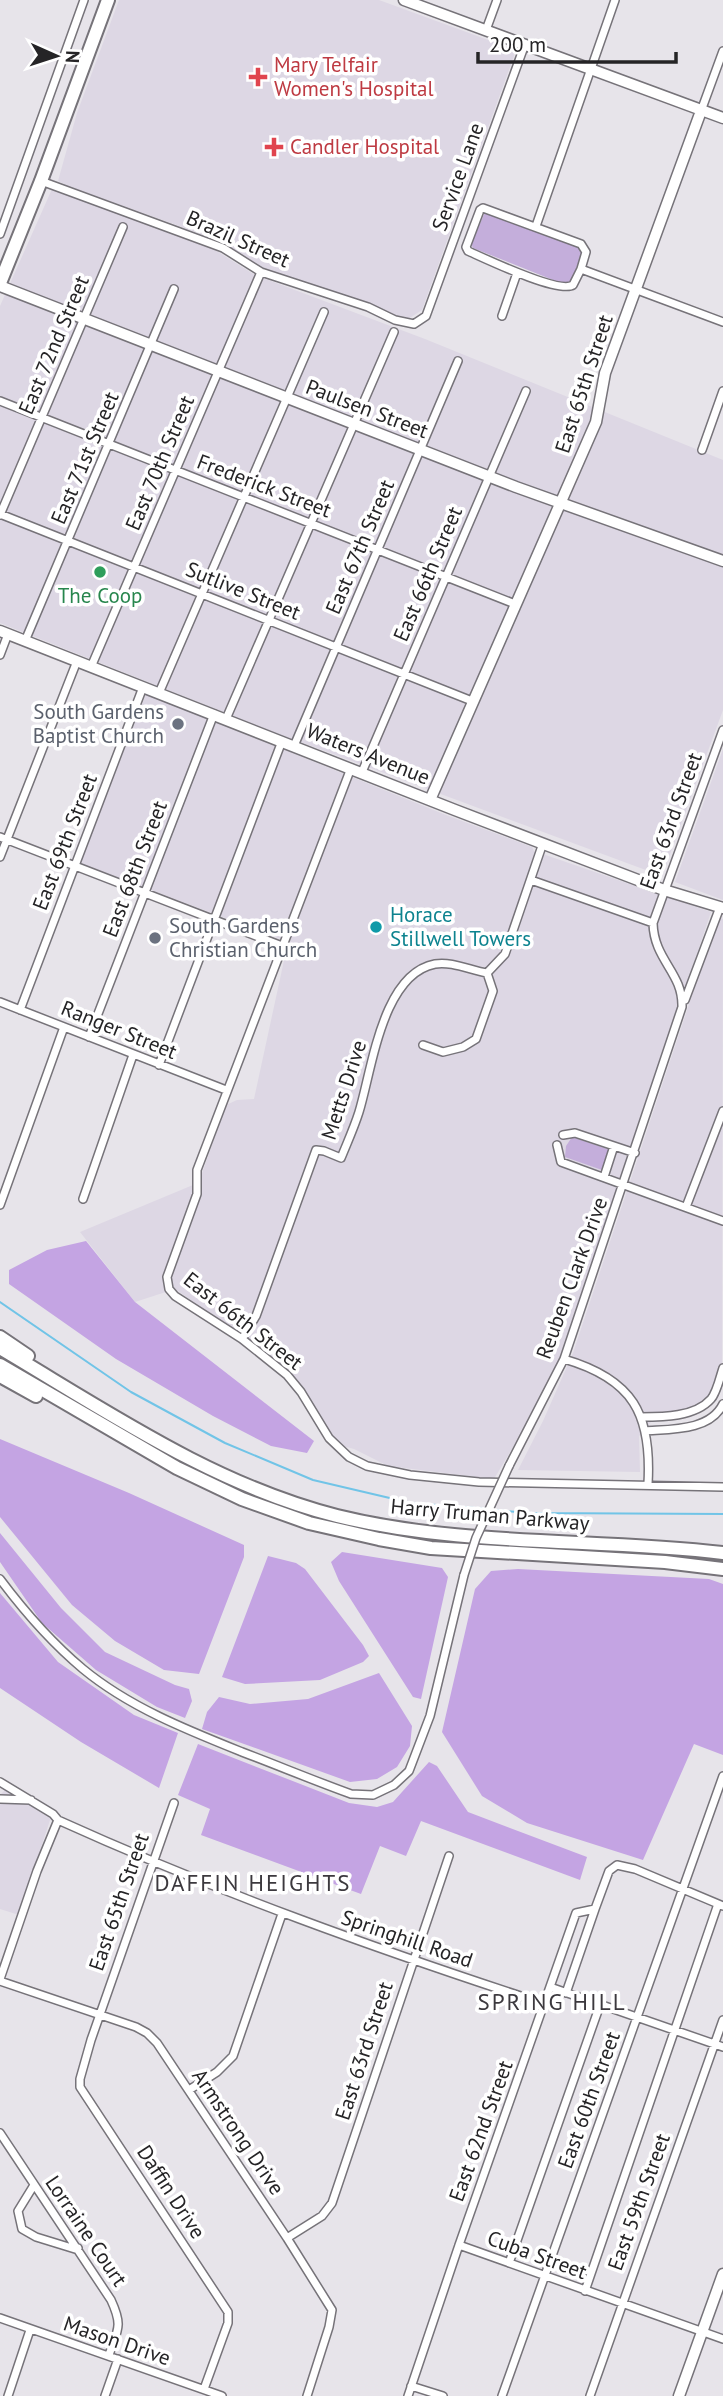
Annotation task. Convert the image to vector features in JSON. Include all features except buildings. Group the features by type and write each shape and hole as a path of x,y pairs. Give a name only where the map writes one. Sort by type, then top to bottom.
{"highway":[{"path":"0,284 108,0"},
{"path":"0,1337 106,1410"},
{"name":"Harry Truman Parkway","path":"0,1348 215,1471 290,1502 347,1518 432,1534 723,1553"},
{"name":"Harry Truman Parkway","path":"0,1365 177,1468 242,1499 286,1516 332,1529 418,1546 665,1562 723,1569"},
{"path":"0,1376 131,1450 242,1499"}],"street":[{"path":"0,234 84,0"},
{"path":"404,0 723,118"},
{"path":"486,30 497,0"},
{"path":"536,226 615,0"},
{"name":"Service Lane","path":"421,319 426,316 525,44"},
{"name":"East 65th Street","path":"430,800 596,422 605,373 723,51"},
{"name":"Brazil Street","path":"41,181 223,248 261,272 368,307 396,320 414,324 421,319"},
{"path":"483,208 536,226 581,244 586,252 573,285 568,288 517,272 468,251 466,247 483,208"},
{"name":"East 72nd Street","path":"0,514 123,227"},
{"path":"581,269 723,322"},
{"name":"East 70th Street","path":"91,667 261,272"},
{"path":"502,316 517,272"},
{"name":"Paulsen Street","path":"0,284 420,450 723,561"},
{"name":"East 71st Street","path":"25,641 174,289"},
{"path":"159,693 324,312"},
{"path":"226,719 394,332"},
{"name":"East 67th Street","path":"294,746 458,361"},
{"name":"East 66th Street","path":"362,772 526,391"},
{"path":"702,450 723,391"},
{"name":"Frederick Street","path":"0,401 515,604"},
{"name":"Sutlive Street","path":"0,514 472,701"},
{"path":"0,655 4,633"},
{"name":"Waters Avenue","path":"4,633 664,890 721,908"},
{"path":"0,857 3,838 77,661"},
{"name":"East 69th Street","path":"20,1010 143,687"},
{"name":"East 68th Street","path":"89,1037 214,714"},
{"name":"East 63rd Street","path":"653,923 723,730"},
{"path":"159,1065 282,741"},
{"name":"East 66th Street","path":"351,768 197,1170 197,1194 167,1279 169,1289 182,1301 242,1339 278,1367 296,1384 337,1447 367,1465 410,1475 479,1482 723,1487"},
{"path":"3,838 282,946"},
{"path":"423,1045 443,1052 463,1047 476,1039 493,991 487,973 505,954 543,843"},
{"path":"531,880 653,923 653,938 657,949 680,985 682,1007"},
{"name":"Reuben Clark Drive","path":"0,1579 45,1633 82,1669 109,1688 166,1720 351,1794 373,1795 394,1785 409,1771 421,1745 476,1538 509,1466 564,1359 682,1007 721,908"},
{"name":"Metts Drive","path":"242,1339 256,1316 316,1150 341,1158 358,1114 389,1007 402,986 431,965 447,963 487,973"},
{"name":"Ranger Street","path":"0,1002 226,1090"},
{"path":"0,1205 64,1027"},
{"path":"83,1199 133,1055"},
{"path":"686,1207 723,1111"},
{"path":"564,1135 575,1133 635,1153"},
{"name":"Reuben Clark Drive","path":"557,1145 561,1162 624,1184"},
{"path":"604,1177 614,1146"},
{"path":"624,1184 723,1221"},
{"path":"564,1359 606,1374 627,1394 641,1417 645,1431 650,1457 648,1484"},
{"path":"641,1417 686,1413 710,1399 723,1368"},
{"path":"715,1391 723,1395"},
{"path":"645,1431 695,1425 719,1412 723,1404"},
{"name":"East 60th Street","path":"502,2396 723,1776"},
{"name":"Springhill Road","path":"0,1782 53,1814 58,1820 152,1863 412,1961 545,2004"},
{"path":"0,1799 31,1800"},
{"name":"East 65th Street","path":"100,2014 174,1803"},
{"path":"0,1980 37,1871 58,1820"},
{"name":"East 63rd Street","path":"287,2238 322,2216 332,2203 449,1856"},
{"path":"566,1993 609,1871 617,1865 635,1869 720,1905 585,2291"},
{"name":"East 62nd Street","path":"408,2396 576,1913 595,1909"},
{"path":"189,2090 217,2072 233,2056 282,1914"},
{"name":"Armstrong Drive","path":"0,1980 136,2027 148,2033 157,2043 332,2310 307,2396"},
{"path":"550,1987 723,2047"},
{"path":"509,2263 600,2005"},
{"name":"Daffin Drive","path":"100,2014 80,2079 80,2087 228,2312 228,2323 204,2389"},
{"name":"East 59th Street","path":"590,2396 723,2020"},
{"name":"Lorraine Court","path":"0,2133 111,2300 120,2319 108,2355"},
{"path":"34,2185 18,2211 22,2229 36,2237 78,2248"},
{"name":"Cuba Street","path":"459,2245 723,2339"},
{"path":"679,2396 723,2274"},
{"name":"Mason Drive","path":"0,2318 222,2396"},
{"path":"8,2396 30,2330"},
{"path":"105,2396 118,2359"},
{"path":"411,2386 443,2396"}],"shaded area":[{"name":"Candler Hospital","path":"119,0 379,0 513,49 514,56 422,310 408,319 399,317 247,262 218,240 58,181 77,113"},
{"path":"52,189 215,250 255,275 425,339 723,460 723,710 662,876 271,731 0,623 0,306"},
{"path":"485,212 580,246 583,250 571,282 563,284 473,248 471,244"},
{"path":"146,694 532,847 534,851 711,912 564,1350 534,1412 494,1479 388,1466 354,1449 339,1445 333,1440 291,1374 175,1289 135,1302 80,1232 193,1185 202,1173 226,1105 237,1100 254,1099 288,942 80,863"},
{"path":"723,749 723,900 675,882"},
{"path":"718,917 723,919 722,1368 707,1398 690,1411 657,1415 639,1436 640,1472 518,1470 573,1353"},
{"path":"572,1137 610,1150 602,1170 565,1157 566,1146"},
{"path":"86,1241 135,1302 314,1441 307,1453 271,1446 213,1416 116,1359 9,1284 9,1270 47,1250"},
{"path":"0,1439 244,1545 244,1557 199,1674 164,1670 115,1641 72,1605 0,1517"},
{"path":"0,1533 61,1608 105,1652 189,1689 192,1701 185,1718 157,1707 96,1670 42,1623 0,1562"},
{"path":"342,1552 442,1568 448,1577 421,1699 413,1697 339,1581 331,1562"},
{"path":"268,1556 296,1563 305,1569 363,1645 369,1656 363,1662 320,1680 245,1684 222,1677"},
{"path":"518,1569 709,1579 723,1584 723,1755 694,1744 643,1860 527,1823 482,1796 442,1732 475,1589 491,1571"},
{"path":"0,1593 58,1662 134,1715 178,1733 159,1788 81,1742 0,1688"},
{"path":"379,1673 412,1726 410,1746 397,1767 377,1779 350,1782 202,1729 207,1712 219,1697 250,1704 308,1699"},
{"path":"198,1744 349,1803 377,1807 393,1802 429,1762 437,1766 468,1812 587,1857 580,1880 421,1821 406,1856 380,1846 361,1894 201,1835 210,1809 178,1795"},
{"path":"5,1790 51,1817 19,1915 0,1909 0,1795"}],"waterway":[{"path":"0,1302 131,1392 225,1443 313,1480 411,1503 488,1509"},
{"path":"493,1510 531,1513 723,1514"}],"place":[{"name":"Mary Telfair Women's Hospital","path":"258,77"},
{"name":"Candler Hospital","path":"274,147"},
{"name":"The Coop","path":"100,572"},
{"name":"South Gardens Baptist Church","path":"178,724"},
{"name":"Horace Stillwell Towers","path":"376,927"},
{"name":"South Gardens Christian Church","path":"155,938"}],"district":[{"name":"DAFFIN HEIGHTS","path":"253,1883"},
{"name":"SPRING HILL","path":"552,2002"}]}
